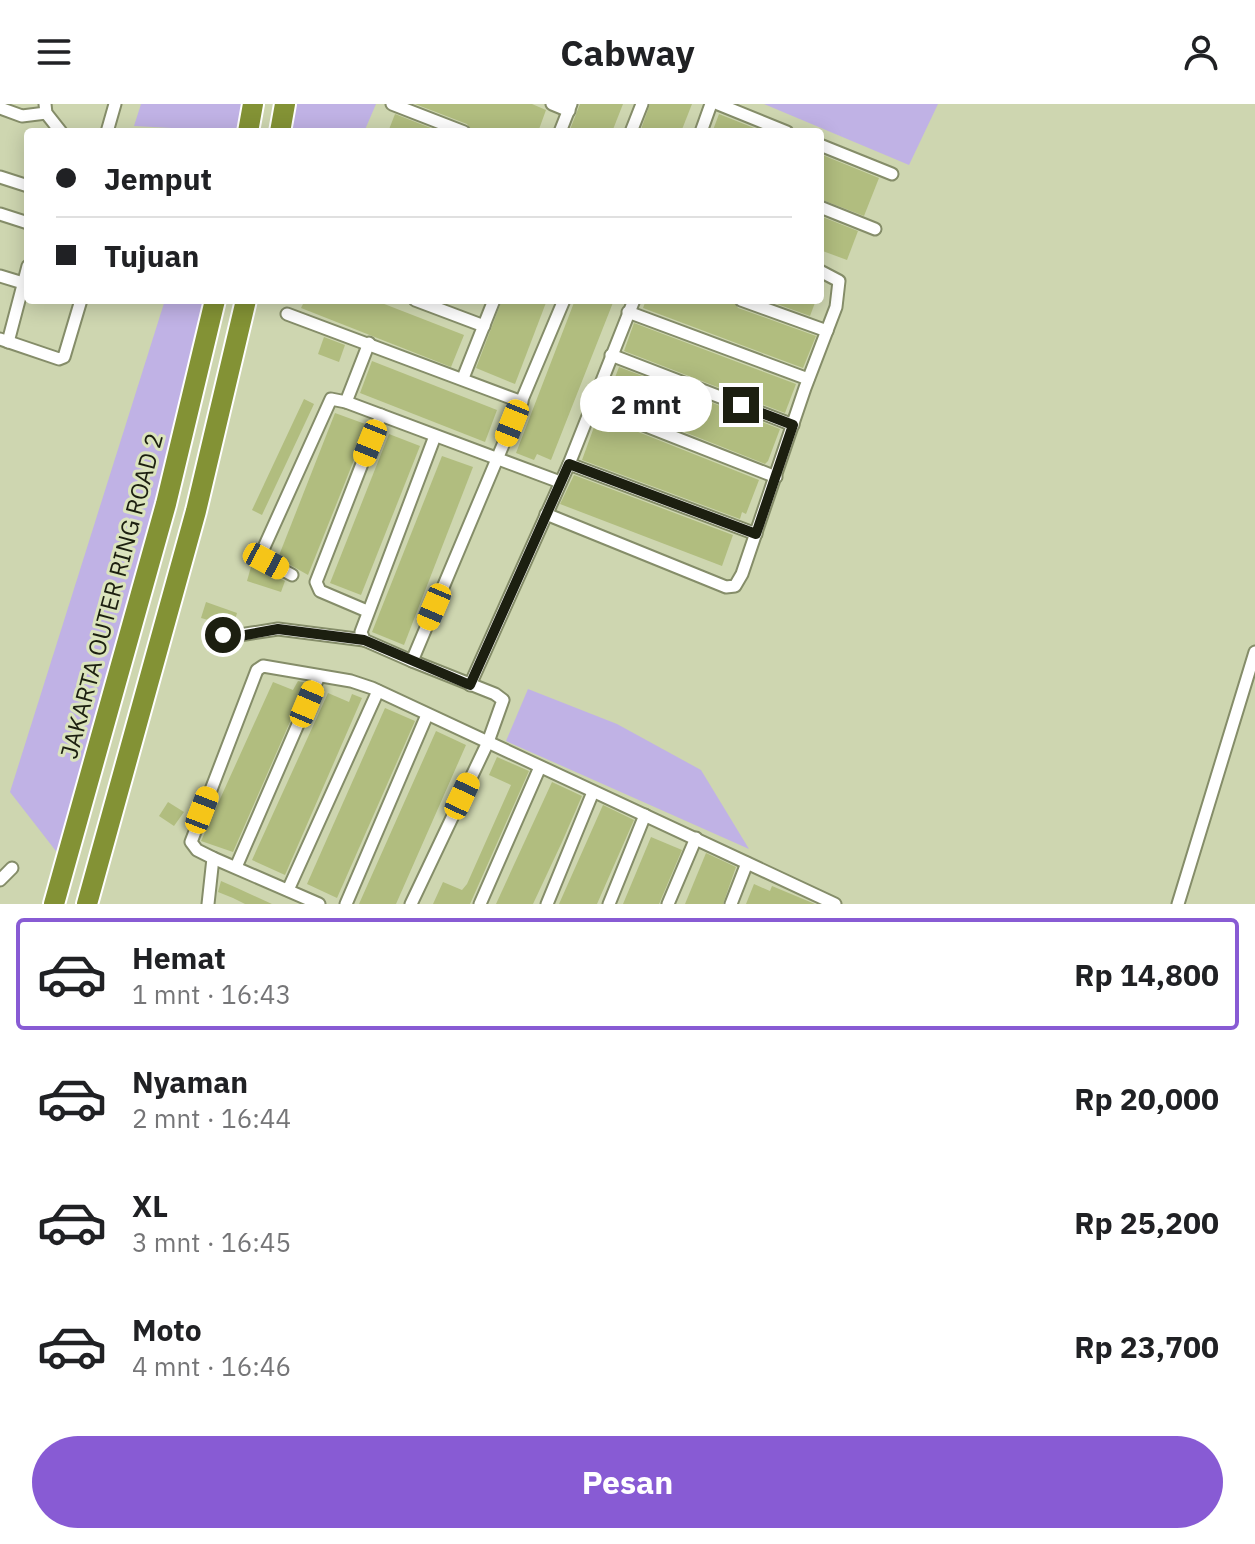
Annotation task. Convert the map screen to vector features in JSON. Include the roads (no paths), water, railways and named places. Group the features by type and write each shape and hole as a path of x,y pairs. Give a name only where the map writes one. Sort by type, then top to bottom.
{"highway":[{"path":"249,128 253,104"},
{"path":"281,128 285,104"},
{"name":"JAKARTA OUTER RING ROAD 2","path":"54,904 166,504 214,304"},
{"path":"87,904 198,503 245,304"}],"street":[{"path":"108,128 115,104"},
{"path":"392,104 454,128"},
{"path":"552,104 570,107 562,128"},
{"path":"633,128 642,104"},
{"path":"702,128 711,104"},
{"path":"718,104 777,128"},
{"path":"0,108 22,116 30,109 45,109 58,128"},
{"path":"824,147 892,174"},
{"path":"0,177 24,185"},
{"path":"824,209 875,229"},
{"path":"0,214 24,222"},
{"path":"546,514 732,587 739,580 827,331 840,286 836,277 824,272"},
{"path":"0,276 23,283"},
{"path":"24,280 4,340 59,359 64,357 80,304"},
{"path":"426,304 484,326"},
{"path":"463,378 492,304"},
{"path":"412,661 562,304"},
{"path":"470,685 569,464 590,404 632,304"},
{"path":"752,304 827,331"},
{"path":"628,312 808,379"},
{"path":"287,314 522,402"},
{"path":"346,402 369,343"},
{"path":"611,355 793,425"},
{"path":"292,575 266,561 261,554 328,401 336,399 346,402 560,482"},
{"path":"590,404 776,477"},
{"path":"367,611 320,591 316,582 381,415"},
{"path":"364,640 361,632 367,611 435,436"},
{"path":"569,464 756,534"},
{"path":"210,632 240,636 278,629 364,640 503,700 488,742 411,904"},
{"path":"1178,904 1255,652"},
{"path":"319,904 197,850 191,838 257,670 267,665 351,681 378,691 835,904"},
{"path":"236,867 319,676"},
{"path":"288,890 378,691"},
{"path":"346,904 427,715"},
{"path":"480,904 540,767"},
{"path":"547,904 593,792"},
{"path":"609,904 645,815"},
{"path":"668,904 696,838"},
{"path":"208,904 213,858"},
{"path":"731,904 747,863"},
{"path":"0,880 12,868"},
{"path":"795,904 801,890"}]}
